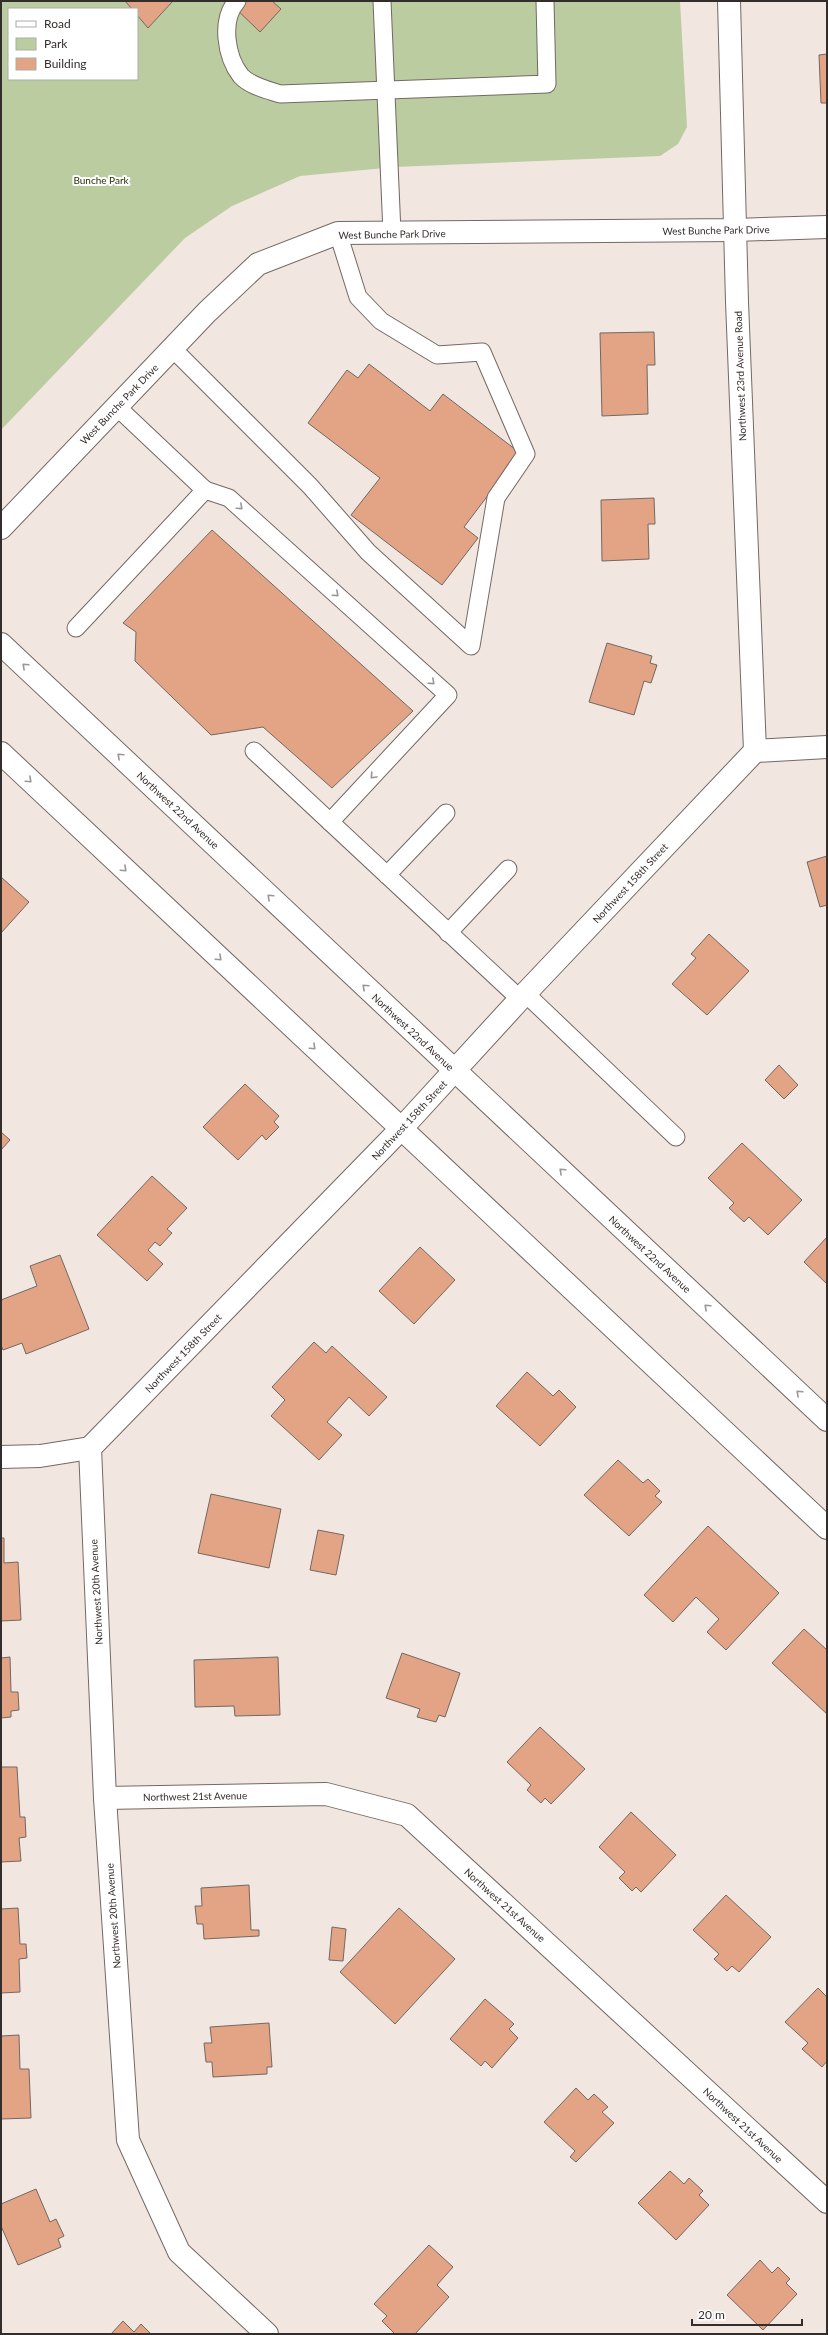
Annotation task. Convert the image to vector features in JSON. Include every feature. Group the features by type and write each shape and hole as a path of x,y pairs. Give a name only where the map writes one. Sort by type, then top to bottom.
{"street":[{"name":"Northwest 23rd Avenue Road","path":"729,1 735,230 755,751"},
{"name":"West Bunche Park Drive","path":"1,528 207,312 258,264 338,233 735,230 827,227"},
{"name":"Northwest 22nd Avenue","path":"1,644 827,1420"},
{"path":"755,751 827,747"},
{"name":"Northwest 158th Street","path":"90,1448 401,1129 522,996 755,751"},
{"path":"1,753 827,1528"},
{"path":"1,1457 40,1456 90,1448"},
{"name":"Northwest 20th Avenue","path":"90,1448 105,1798 128,2140 179,2252 267,2334"},
{"name":"Northwest 21st Avenue","path":"105,1798 326,1794 407,1815 827,2202"}],"lane":[{"path":"237,1 230,14 226,35 232,57 242,76 260,88 280,94 547,84 545,1"},
{"path":"382,1 392,233"},
{"path":"172,348 310,486 368,552 471,646 496,498 526,454 482,352 437,355 381,321 358,297 338,233"},
{"path":"116,406 205,490 229,498 448,695 330,822"},
{"path":"76,628 205,490"},
{"path":"254,751 448,933 522,996 676,1137"},
{"path":"387,875 446,813"},
{"path":"448,933 508,869"}],"green space":[{"name":"Bunche Park","path":"1,1 680,1 687,127 678,144 660,156 395,167 300,176 232,206 185,238 1,430"}],"building":[{"path":"125,1 173,1 148,28 138,16 138,8 131,8"},
{"path":"228,1 272,1 281,9 260,32"},
{"path":"827,54 827,103 821,103 819,55"},
{"path":"654,332 655,365 647,365 648,414 602,416 600,333"},
{"path":"369,364 430,411 443,394 520,453 464,527 478,538 442,585 351,515 380,478 308,423 347,370 358,378"},
{"path":"654,498 655,524 648,524 649,559 602,561 601,500"},
{"path":"212,530 413,711 332,788 263,727 211,735 135,661 136,632 123,623"},
{"path":"607,643 652,656 650,663 657,665 651,683 644,681 634,715 589,702"},
{"path":"827,856 827,905 820,907 807,862"},
{"path":"1,877 29,902 1,933"},
{"path":"709,934 749,971 707,1015 672,984 696,958 691,954"},
{"path":"779,1065 798,1085 784,1099 765,1080"},
{"path":"245,1084 279,1116 274,1122 279,1127 266,1140 262,1135 238,1160 203,1127"},
{"path":"1,1132 10,1140 1,1150"},
{"path":"742,1143 802,1200 768,1235 749,1217 744,1222 729,1208 734,1203 708,1178"},
{"path":"152,1176 187,1208 167,1229 172,1233 160,1246 155,1242 148,1250 163,1264 147,1281 97,1235"},
{"path":"827,1237 827,1284 804,1262"},
{"path":"420,1247 455,1280 414,1324 379,1291"},
{"path":"60,1255 89,1329 26,1354 22,1343 3,1350 1,1345 1,1300 37,1286 30,1266"},
{"path":"314,1342 326,1353 332,1346 387,1397 369,1416 349,1397 327,1422 342,1435 319,1460 271,1416 285,1400 272,1387"},
{"path":"527,1372 553,1396 559,1390 576,1407 540,1446 496,1406"},
{"path":"618,1460 643,1483 648,1479 660,1491 655,1496 662,1502 629,1536 584,1495"},
{"path":"211,1494 281,1509 269,1568 198,1553"},
{"path":"708,1526 779,1593 726,1650 707,1632 719,1619 696,1597 673,1622 644,1595"},
{"path":"318,1530 344,1535 336,1575 310,1570"},
{"path":"1,1538 4,1538 4,1563 18,1562 21,1620 1,1621"},
{"path":"804,1629 827,1650 827,1714 772,1663"},
{"path":"402,1653 460,1673 445,1717 439,1715 436,1722 417,1717 420,1709 386,1698"},
{"path":"10,1657 11,1692 18,1692 19,1710 11,1711 11,1717 1,1718 1,1658"},
{"path":"278,1657 280,1715 235,1716 234,1706 195,1707 194,1660"},
{"path":"540,1727 585,1769 551,1804 545,1798 541,1803 527,1790 531,1785 507,1762"},
{"path":"1,1767 17,1767 20,1817 25,1817 26,1837 19,1838 21,1861 1,1862"},
{"path":"631,1812 676,1855 641,1892 636,1887 632,1891 619,1878 625,1872 599,1847"},
{"path":"249,1885 251,1930 259,1930 259,1936 204,1939 203,1924 197,1924 195,1906 202,1906 201,1888"},
{"path":"726,1895 771,1937 739,1972 732,1966 727,1971 714,1959 719,1954 693,1930"},
{"path":"18,1908 20,1944 26,1944 27,1958 19,1959 20,1992 1,1993 1,1909"},
{"path":"399,1908 455,1959 395,2024 340,1972"},
{"path":"332,1927 346,1929 343,1961 329,1960"},
{"path":"818,1988 827,1997 827,2061 822,2067 802,2049 808,2043 785,2022"},
{"path":"485,1999 514,2024 509,2029 518,2038 492,2068 485,2061 481,2066 450,2039"},
{"path":"269,2023 272,2067 267,2067 267,2074 213,2077 212,2062 206,2062 204,2043 212,2043 210,2027"},
{"path":"19,2035 20,2069 29,2069 31,2118 1,2119 1,2036"},
{"path":"576,2088 588,2100 594,2094 608,2107 602,2112 614,2123 576,2162 570,2157 575,2151 544,2122"},
{"path":"670,2171 684,2184 689,2178 703,2191 699,2195 709,2205 676,2240 638,2203"},
{"path":"36,2189 50,2222 56,2219 64,2236 58,2239 61,2247 18,2265 1,2226 1,2204"},
{"path":"429,2245 453,2267 437,2285 449,2297 415,2334 395,2334 382,2321 387,2316 374,2304"},
{"path":"760,2260 772,2273 778,2267 790,2279 786,2283 797,2294 763,2330 727,2295"},
{"path":"123,2321 134,2332 141,2324 151,2334 111,2334"}]}
